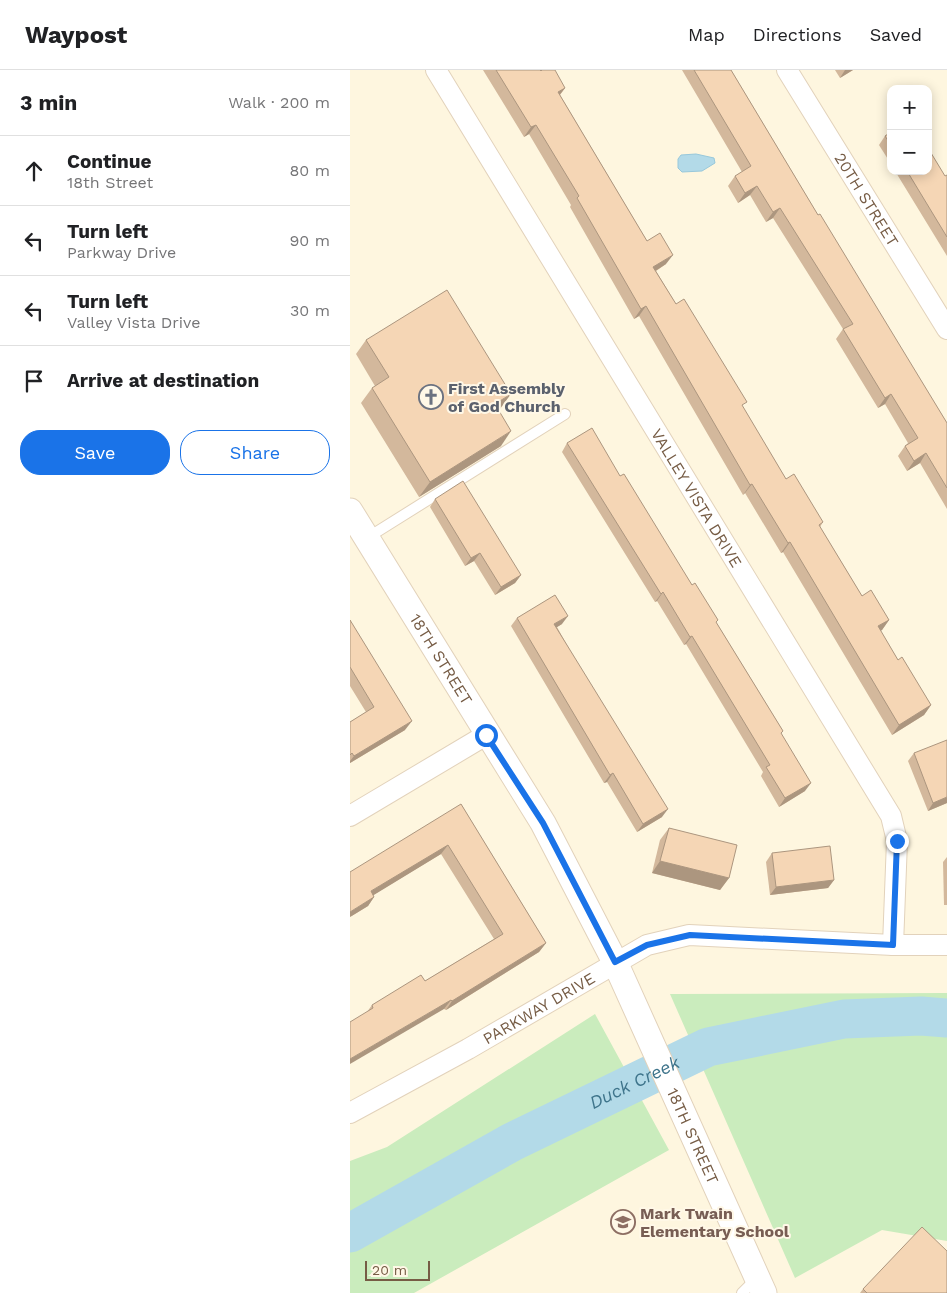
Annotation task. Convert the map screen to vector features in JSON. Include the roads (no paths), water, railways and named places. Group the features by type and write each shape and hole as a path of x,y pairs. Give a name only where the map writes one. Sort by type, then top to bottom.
{"street":[{"name":"VALLEY VISTA DRIVE","path":"436,70 891,816 897,841 893,945"},
{"name":"20TH STREET","path":"787,70 947,329"},
{"name":"18TH STREET","path":"350,511 486,735 543,823 615,962 701,1149 755,1288"},
{"path":"350,816 486,735"},
{"name":"PARKWAY DRIVE","path":"350,1113 461,1053 647,945 690,935 893,945 947,945"}],"lane":[{"path":"367,539 566,414"}],"water":[{"path":"696,154 714,158 715,163 702,171 682,172 678,168 678,159 681,155"}],"waterway":[{"name":"Duck Creek","path":"350,1233 512,1142 708,1047 844,1019 921,1016 947,1018"}],"place":[{"name":"First Assembly of God Church","path":"431,397"},
{"name":"Mark Twain Elementary School","path":"623,1222"}]}
